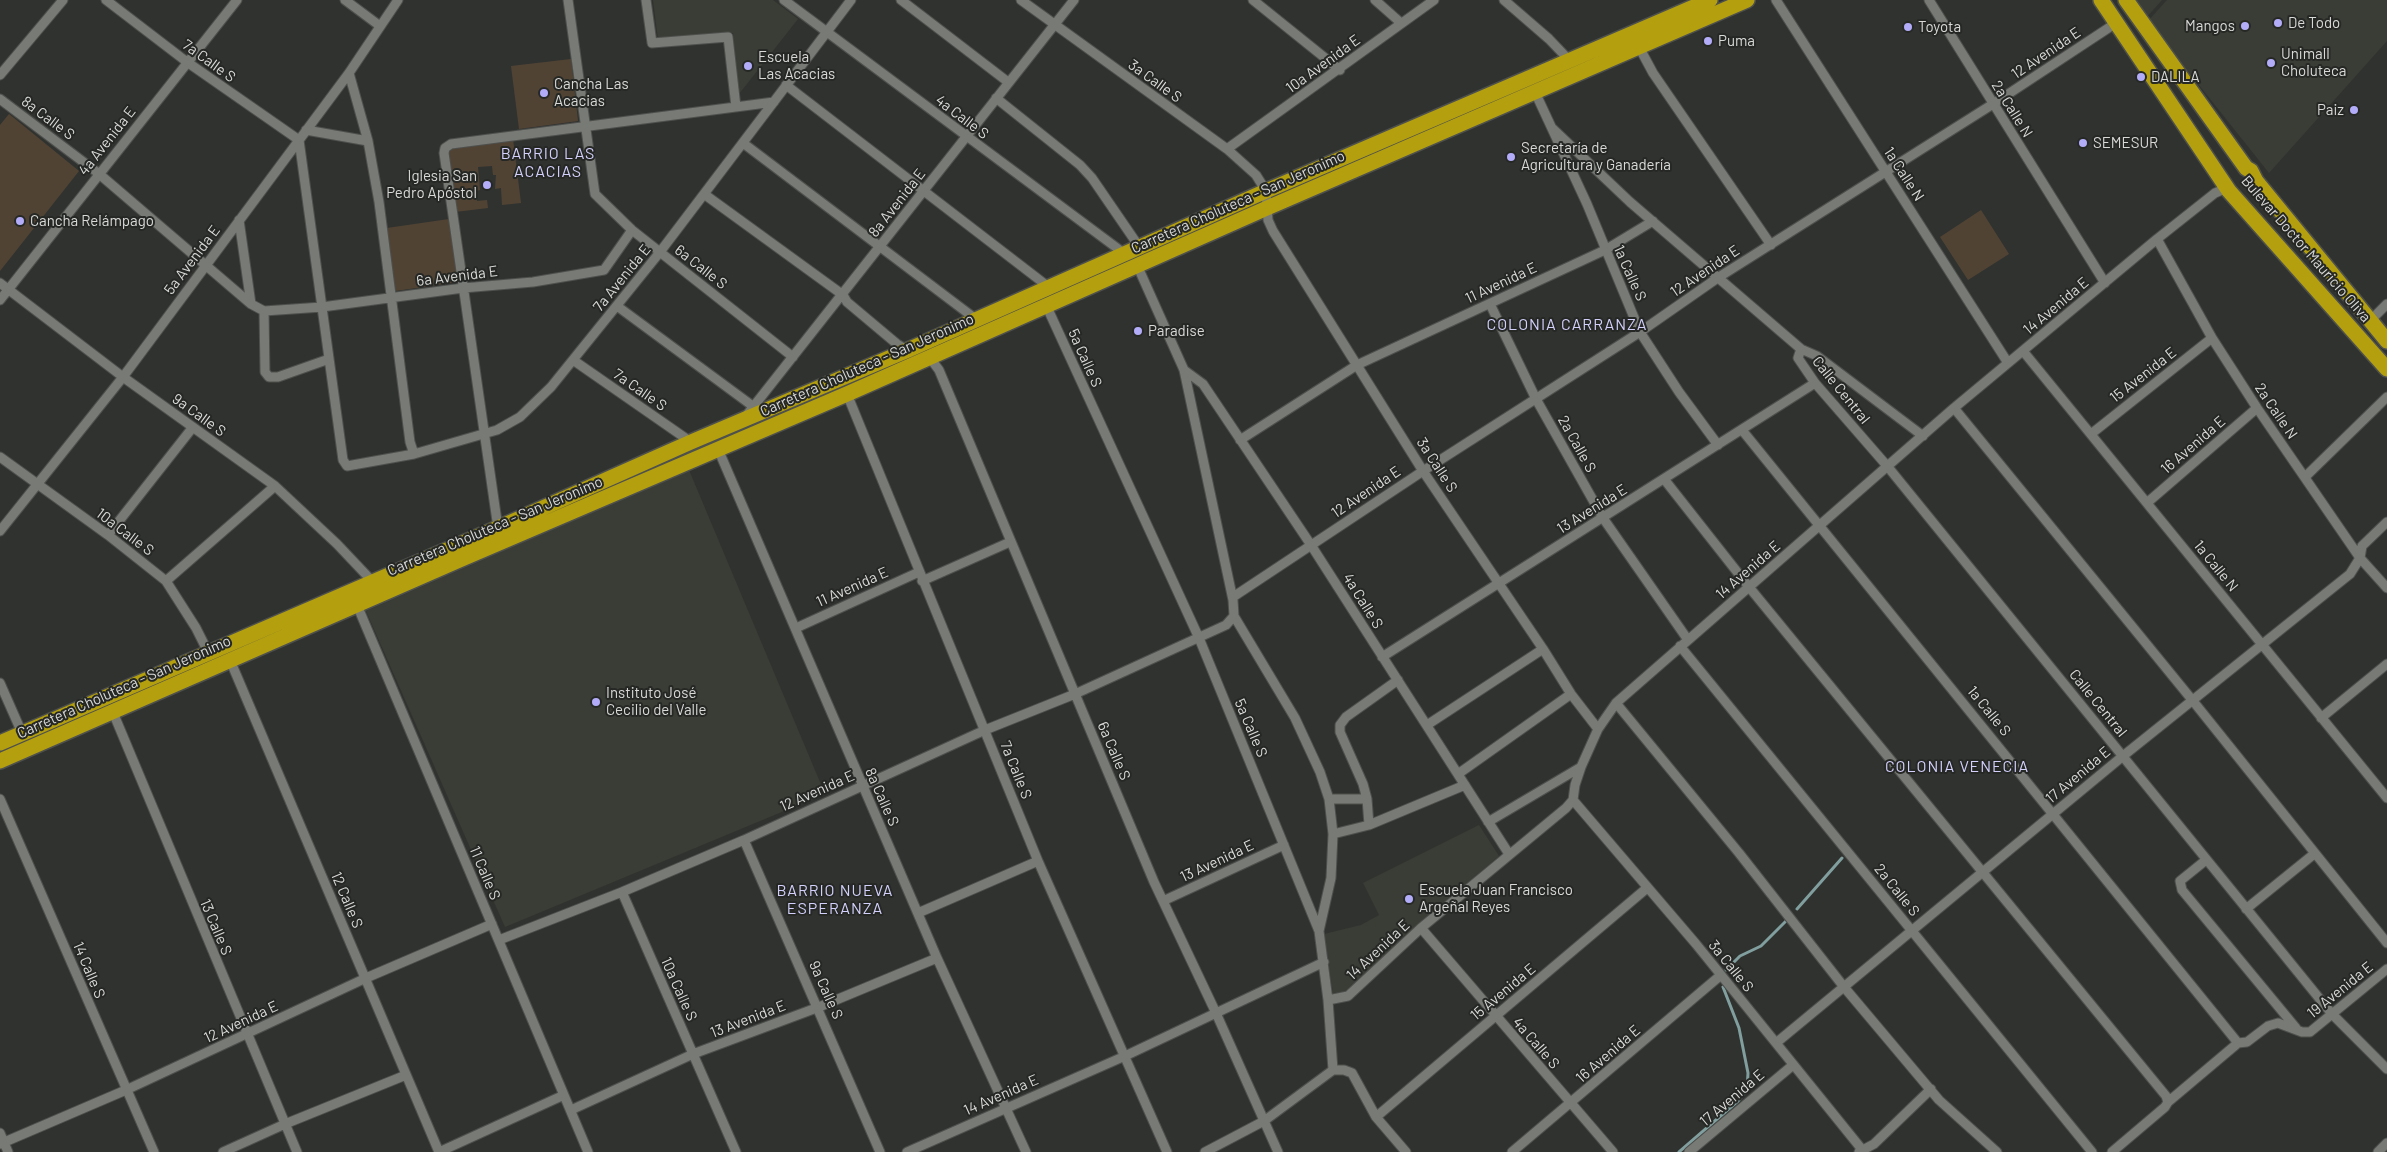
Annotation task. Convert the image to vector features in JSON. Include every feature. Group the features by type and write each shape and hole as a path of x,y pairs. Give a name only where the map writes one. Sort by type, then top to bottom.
{"highway":[{"name":"Carretera Choluteca - San Jeronimo","path":"0,743 498,528 691,442 977,320 1266,191 1710,0"},
{"name":"Carretera Choluteca - San Jeronimo","path":"0,761 848,394 1137,265 1639,47 1690,10 1747,0"},
{"name":"Bulevar Doctor Mauricio Oliva","path":"2101,0 2230,189 2387,369"},
{"name":"Bulevar Doctor Mauricio Oliva","path":"2126,0 2246,168 2387,341"},
{"path":"2246,168 2232,171 2228,174 2230,189 2248,196 2254,189 2256,181"},
{"path":"2309,280 2322,283 2358,325 2370,321"}],"street":[{"path":"0,74 63,0"},
{"name":"7a Calle S","path":"106,0 187,62 299,140"},
{"name":"4a Avenida E","path":"0,300 98,173 237,0"},
{"path":"345,0 380,26"},
{"name":"5a Avenida E","path":"0,531 123,378 349,73 398,0"},
{"path":"568,0 586,128"},
{"path":"646,0 652,43 728,37 736,107"},
{"name":"4a Calle S","path":"784,0 966,138 1125,254"},
{"name":"7a Avenida E","path":"329,359 343,460 347,466 414,454 497,430 520,417 551,387 660,252 851,0"},
{"path":"901,0 1008,82"},
{"name":"3a Calle S","path":"1021,0 1053,25 1227,149 1256,176 1266,191 1268,220 1273,231 1423,470 1571,694 1598,729"},
{"name":"8a Avenida E","path":"740,422 843,295 1074,0"},
{"path":"1253,0 1340,70"},
{"path":"1375,0 1401,22"},
{"name":"10a Avenida E","path":"1227,149 1340,70 1401,22 1434,0"},
{"path":"1504,0 1549,39 1570,61"},
{"name":"1a Calle N","path":"1776,0 2008,363"},
{"name":"2a Calle N","path":"1929,0 2105,283"},
{"name":"12 Avenida E","path":"1232,597 1423,470 1640,332 1719,277 1993,104 2116,23"},
{"path":"1639,47 1653,73 1771,245"},
{"path":"349,73 368,141 392,298 410,442 414,454"},
{"path":"786,86 1050,288"},
{"name":"1a Calle S","path":"1535,92 1586,204 1640,332 1679,392 1718,445"},
{"path":"996,98 1080,165 1092,178 1140,248"},
{"name":"8a Calle S","path":"0,99 98,173 205,266 251,304 264,311"},
{"path":"498,528 444,153 445,148 450,144 586,128 774,102"},
{"name":"6a Calle S","path":"586,128 595,194 632,230 793,358"},
{"name":"Calle Central","path":"1552,128 1653,221 1801,349 1817,356 1923,436"},
{"path":"306,130 368,141"},
{"path":"264,311 265,372 270,377 278,377 329,359 299,140"},
{"path":"743,143 977,320"},
{"name":"14 Avenida E","path":"1328,1000 1348,996 1421,928 1573,800 1575,785 1581,767 1598,729 1616,703 2022,351 2215,193 2230,189"},
{"name":"6a Calle S","path":"704,194 843,295 847,302 897,344 939,370 1163,901 1216,1013 1278,1152"},
{"path":"239,220 251,304"},
{"name":"11 Avenida E","path":"1240,440 1357,365 1605,250 1653,221"},
{"name":"6a Avenida E","path":"264,311 322,308 463,288 533,282 604,270 632,230"},
{"name":"2a Calle N","path":"2157,239 2212,338 2257,408 2360,558 2387,588"},
{"name":"4a Calle S","path":"1137,265 1184,370 1232,597 1234,616"},
{"name":"9a Calle S","path":"0,283 123,378 275,486 337,544 372,581"},
{"name":"2a Calle S","path":"1490,304 1536,399 1603,518 1684,643 1913,932 2092,1152"},
{"path":"2370,321 2387,304"},
{"name":"5a Calle S","path":"1046,305 1199,638 1319,931 1328,1000 1333,1070"},
{"path":"617,306 754,407"},
{"name":"15 Avenida E","path":"2091,434 2212,338"},
{"name":"Calle Central","path":"1801,349 1798,358 1815,383 1888,467 2332,1014 2387,1070"},
{"name":"1a Calle N","path":"2022,351 2148,502 2261,645 2387,798"},
{"name":"7a Calle S","path":"573,360 691,442"},
{"name":"4a Calle S","path":"1184,370 1203,384 1311,545 1508,854"},
{"name":"13 Avenida E","path":"1382,657 1815,383"},
{"name":"7a Calle S","path":"848,394 920,576 1038,861 1167,1152"},
{"path":"2305,477 2387,397"},
{"path":"1954,408 2387,943"},
{"name":"16 Avenida E","path":"2148,502 2257,408"},
{"path":"108,536 192,427"},
{"name":"1a Calle S","path":"1742,430 1821,525 2238,1043"},
{"name":"8a Calle S","path":"718,449 937,958 1026,1152"},
{"name":"10a Calle S","path":"0,457 166,581 196,628 208,652"},
{"path":"1664,479 1749,587 2166,1096 2166,1104 2112,1152"},
{"path":"166,581 275,486"},
{"name":"17 Avenida E","path":"1776,1043 1913,932 2123,756 2350,574 2360,558 2362,546 2387,522"},
{"name":"11 Avenida E","path":"796,628 920,576 1010,542"},
{"name":"11 Calle S","path":"357,605 588,1152"},
{"path":"1234,616 1295,718 1320,772 1329,799 1333,834 1331,878 1319,931"},
{"name":"12 Avenida E","path":"499,940 622,892 744,840 985,730 1075,694 1199,638 1226,625 1234,616"},
{"path":"1427,725 1543,649"},
{"name":"12 Calle S","path":"230,660 439,1152"},
{"path":"2321,718 2387,664"},
{"path":"1369,825 1367,799 1363,784 1340,732 1340,725 1346,717 1398,680"},
{"path":"0,683 22,733"},
{"path":"112,712 115,693"},
{"path":"1458,774 1571,694"},
{"path":"1616,703 1746,861 1844,988 1939,1100 1997,1152"},
{"name":"13 Calle S","path":"112,712 297,1152"},
{"path":"1488,822 1581,767"},
{"path":"2379,788 2387,782"},
{"path":"1333,834 1369,825 1465,785"},
{"name":"14 Calle S","path":"0,799 154,1152"},
{"path":"1329,799 1367,799"},
{"name":"3a Calle S","path":"1573,800 1776,1043 1862,1151"},
{"name":"9a Calle S","path":"744,840 819,1007 880,1152"},
{"name":"13 Avenida E","path":"1163,901 1284,845"},
{"path":"2246,909 2314,854"},
{"path":"2206,860 2180,881 2182,890 2297,1030"},
{"path":"918,913 1038,861"},
{"name":"15 Avenida E","path":"1376,1117 1647,888"},
{"name":"10a Calle S","path":"622,892 736,1152"},
{"name":"12 Avenida E","path":"2,1143 126,1090 366,978 492,924"},
{"name":"4a Calle S","path":"1421,928 1495,1017 1613,1152"},
{"name":"13 Avenida E","path":"571,1110 693,1054 819,1007 937,958"},
{"name":"14 Avenida E","path":"907,1152 1125,1056 1324,962"},
{"name":"19 Avenida E","path":"2166,1104 2238,1043 2247,1042 2268,1026 2278,1023 2297,1030 2310,1032 2387,969"},
{"name":"16 Avenida E","path":"1512,1152 1571,1104 1720,975"},
{"name":"17 Avenida E","path":"1689,1152 1793,1065"},
{"path":"1205,1152 1264,1121 1333,1070 1344,1070 1352,1073 1376,1117 1406,1152"},
{"path":"223,1152 285,1124 406,1075"},
{"path":"1862,1151 1874,1144 1931,1089"},
{"path":"439,1152 564,1095"},
{"path":"0,1133 2,1143 8,1152"},
{"path":"2378,1152 2387,1143"}],"shaded area":[{"name":"Escuela Las Acacias","path":"653,0 773,0 798,19 739,94 733,33 658,39"},
{"path":"2131,0 2162,0 2145,19"},
{"path":"2167,0 2387,0 2387,41 2269,173 2148,21"},
{"name":"Cancha Las Acacias","path":"571,59 578,121 519,129 511,66"},
{"name":"Cancha Relámpago","path":"9,114 79,171 0,271 0,125"},
{"path":"513,139 521,203 502,205 501,188 495,189 496,175 493,175 492,166 478,167 480,190 476,191 477,201 487,200 488,208 455,212 447,154 449,151 456,147"},
{"path":"1981,210 2009,254 1968,280 1940,237"},
{"path":"449,219 458,282 395,291 387,228"},
{"name":"Instituto José Cecilio del Valle","path":"689,470 825,794 505,927 366,611"},
{"name":"Escuela Juan Francisco Argeñal Reyes","path":"1479,825 1499,856 1405,935 1348,992 1333,993 1324,934 1361,925 1379,915 1363,883"}],"waterway":[{"path":"1797,909 1842,858"},
{"path":"1726,970 1740,956 1761,946 1786,921"},
{"path":"1679,1152 1738,1101 1747,1090 1748,1073 1739,1028 1723,987"}],"place":[{"name":"De Todo","path":"2278,23"},
{"name":"Mangos","path":"2245,26"},
{"name":"Toyota","path":"1908,27"},
{"name":"Puma","path":"1708,41"},
{"name":"Unimall Choluteca","path":"2271,63"},
{"name":"Escuela Las Acacias","path":"748,66"},
{"name":"DALILA","path":"2141,77"},
{"name":"Cancha Las Acacias","path":"544,93"},
{"name":"Paiz","path":"2354,110"},
{"name":"SEMESUR","path":"2083,143"},
{"name":"Secretaría de Agricultura y Ganadería","path":"1511,157"},
{"name":"Iglesia San Pedro Apóstol","path":"487,185"},
{"name":"Cancha Relámpago","path":"20,221"},
{"name":"Paradise","path":"1138,331"},
{"name":"Instituto José Cecilio del Valle","path":"596,702"},
{"name":"Escuela Juan Francisco Argeñal Reyes","path":"1409,899"}],"district":[{"name":"BARRIO LAS ACACIAS","path":"548,163"},
{"name":"COLONIA CARRANZA","path":"1567,325"},
{"name":"COLONIA VENECIA","path":"1957,767"},
{"name":"BARRIO NUEVA ESPERANZA","path":"835,900"}]}
